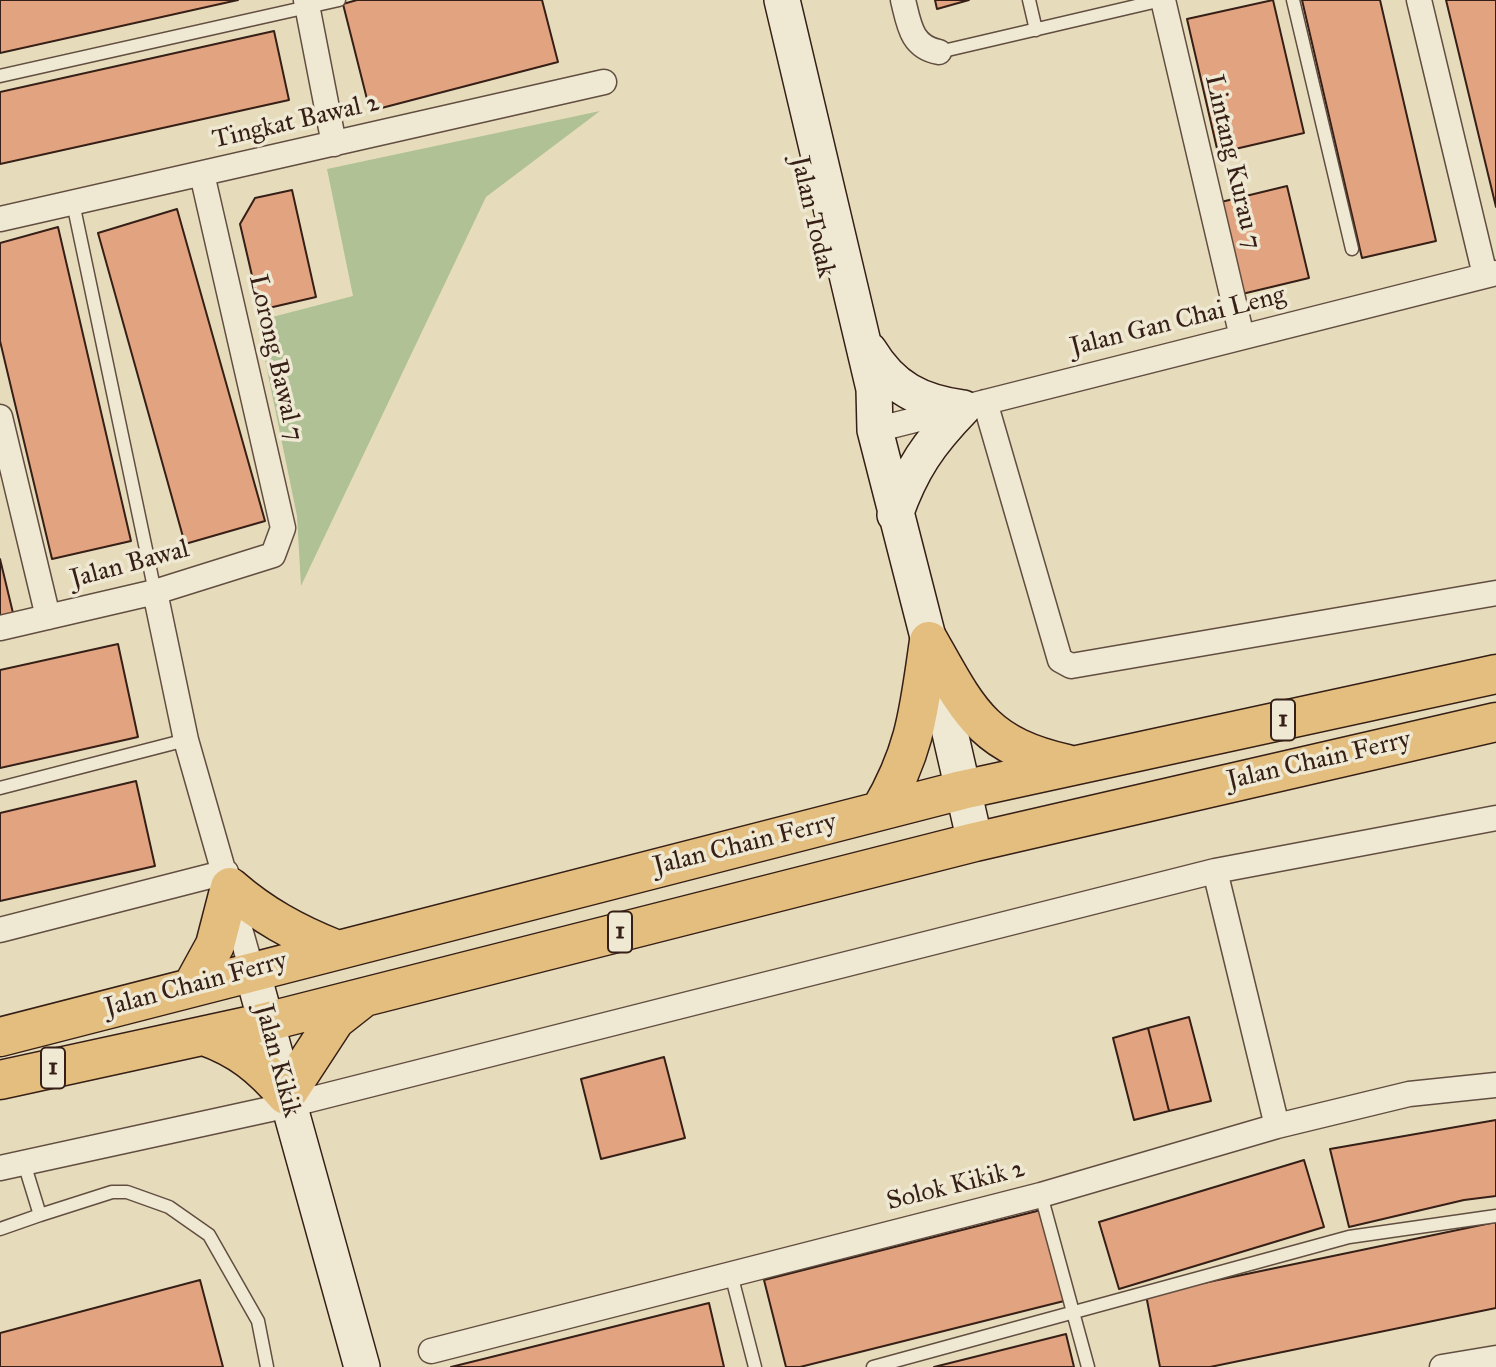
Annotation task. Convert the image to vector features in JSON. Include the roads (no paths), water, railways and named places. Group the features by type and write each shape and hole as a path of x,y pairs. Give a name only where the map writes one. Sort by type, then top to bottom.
{"highway":[{"path":"929,641 962,699 984,727 1007,745 1040,758 1069,764"},
{"path":"880,811 902,774 913,743 929,641"},
{"name":"Jalan Chain Ferry","path":"0,1037 335,949 1069,764 1496,674"},
{"name":"Jalan Chain Ferry","path":"0,1080 266,1022 975,842 1496,722"},
{"path":"228,879 253,906 290,932 335,949"},
{"path":"192,987 215,945 228,879"},
{"path":"204,1035 243,1054 262,1067 288,1100 335,1020 366,996"}],"main road":[{"name":"Jalan Todak","path":"762,0 853,392 875,430"},
{"name":"Jalan Todak","path":"782,0 874,389 875,430 929,641 975,842"},
{"path":"863,342 882,372 898,387 937,405 974,405"},
{"path":"895,515 921,455 974,405"},
{"name":"Jalan Kikik","path":"252,971 362,1367"}],"street":[{"path":"903,0 913,38 925,50 939,52"},
{"name":"Lintang Kurau 7","path":"1163,0 1242,337"},
{"path":"1419,0 1490,274"},
{"path":"306,4 334,144"},
{"name":"Tingkat Bawal 2","path":"0,219 604,82"},
{"name":"Lorong Bawal 7","path":"202,174 283,528 274,555"},
{"name":"Jalan Gan Chai Leng","path":"875,430 1490,274"},
{"path":"974,405 1060,660 1071,666 1496,593"},
{"path":"0,417 48,617"},
{"name":"Jalan Bawal","path":"0,628 155,592 274,555"},
{"name":"Jalan Kikik","path":"155,592 186,740 228,879 252,971"},
{"path":"12,1166 1215,871 1496,818"},
{"path":"1215,871 1278,1126"},
{"path":"0,930 228,879"},
{"name":"Solok Kikik 2","path":"431,1350 1041,1195 1278,1126 1409,1094 1496,1085"},
{"path":"1442,1367 1496,1358"}],"lane":[{"path":"0,76 306,4 339,0"},
{"path":"1029,0 1036,30"},
{"path":"939,52 1163,0"},
{"path":"1293,0 1352,249"},
{"path":"73,203 155,592"},
{"path":"0,789 186,740"},
{"path":"12,1166 40,1215"},
{"path":"0,1229 112,1192 127,1192 169,1207 209,1235 258,1321 267,1367"},
{"path":"1041,1195 1088,1367"},
{"path":"873,1367 1349,1237 1496,1216"},
{"path":"731,1274 755,1367"}]}
